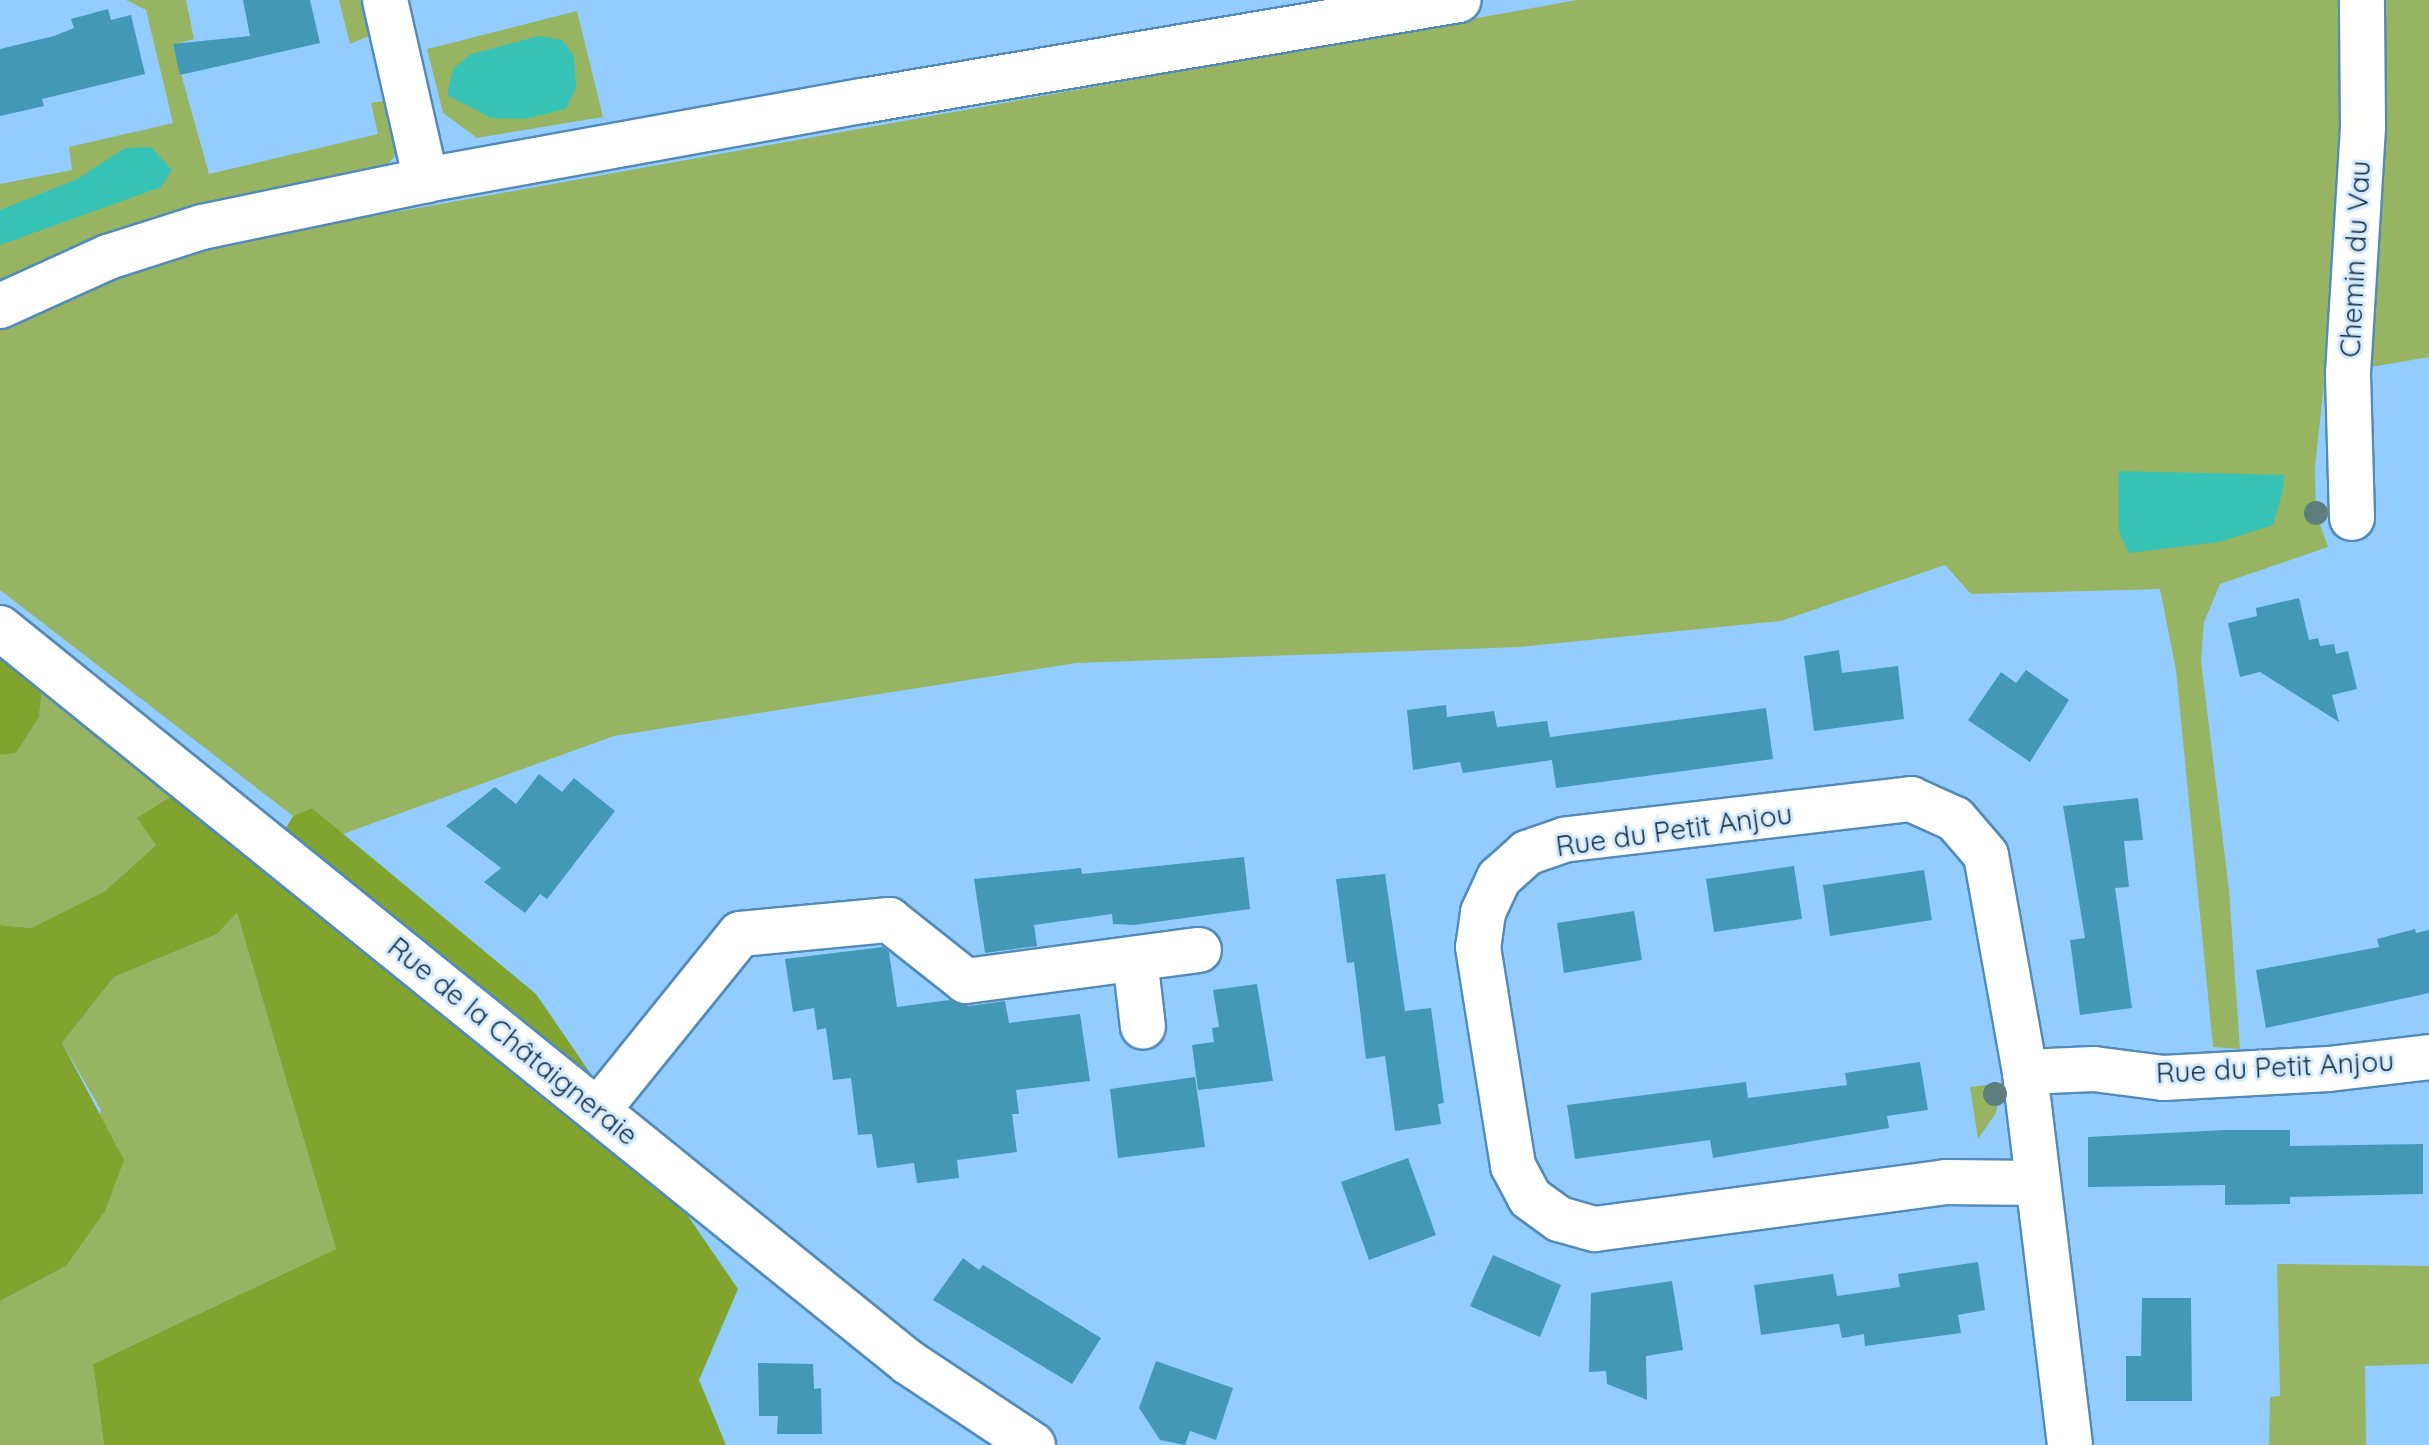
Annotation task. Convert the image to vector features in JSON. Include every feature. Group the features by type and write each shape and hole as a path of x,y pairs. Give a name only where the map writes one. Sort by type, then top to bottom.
{"street":[{"path":"385,0 426,180"},
{"path":"0,306 108,257 202,227 426,180 1459,0"},
{"name":"Chemin du Vau","path":"2352,518 2348,373 2363,125 2362,0"},
{"name":"Rue de la Châtaigneraie","path":"0,628 908,1362 1033,1445"},
{"name":"Rue du Petit Anjou","path":"2037,1183 1945,1182 1595,1229 1559,1219 1530,1198 1513,1166 1478,947 1483,913 1499,878 1527,853 1564,840 1911,799 1955,819 1986,855 2025,1072 2070,1445"},
{"path":"598,1110 740,934 889,920 966,981 1199,950"},
{"path":"1135,959 1143,1027"},
{"name":"Rue du Petit Anjou","path":"2025,1072 2094,1069 2163,1078 2329,1069 2429,1057"}],"shaded area":[{"path":"126,0 186,0 194,39 173,45 209,174 378,134 371,103 384,101 397,145 395,156 381,171 0,284 0,184 72,170 69,147 173,123 146,10"},
{"path":"339,0 360,0 369,36 350,44"},
{"path":"1577,0 2429,0 2429,357 2325,375 2315,467 2316,513 2328,547 2220,584 2204,622 2201,661 2229,890 2240,1049 2213,1047 2176,670 2160,589 1971,594 1945,565 1781,621 1520,647 1076,663 614,736 343,834 312,808 293,816 0,590 0,326 92,280 196,248"},
{"path":"577,11 603,117 477,138 443,113 427,49"},
{"path":"539,36 562,40 574,56 576,88 566,109 524,119 491,118 447,95 453,69 471,54"},
{"path":"151,147 172,170 161,187 0,245 0,210 77,179 125,148"},
{"path":"2118,471 2284,475 2283,490 2273,525 2219,542 2129,553 2119,532"},
{"path":"0,656 42,690 39,717 16,753 0,755"},
{"path":"42,690 175,794 156,845 105,891 31,928 0,925 0,755 16,752 39,717"},
{"path":"175,794 261,870 293,816 312,808 536,994 738,1289 699,1380 726,1445 104,1445 93,1364 336,1249 237,913 217,934 114,977 62,1043 124,1160 105,1211 66,1266 0,1301 0,925 31,928 105,891 156,845 137,818"},
{"path":"237,913 336,1249 93,1364 104,1445 0,1445 0,1301 66,1266 101,1110 62,1043 114,977 217,934"},
{"path":"2002,1083 1996,1113 1978,1139 1970,1087"},
{"path":"2277,1264 2429,1266 2429,1364 2365,1366 2366,1445 2269,1445 2270,1397 2280,1396"}],"building":[{"path":"243,0 310,0 320,43 180,75 173,44 250,36"},
{"path":"108,9 111,20 131,15 145,74 42,99 44,106 0,116 0,49 54,36 74,28 71,19"},
{"path":"2299,598 2309,640 2318,638 2320,646 2334,644 2336,654 2348,651 2357,689 2332,695 2339,722 2260,672 2240,677 2228,623 2257,616 2256,608"},
{"path":"1839,650 1842,673 1898,666 1904,719 1814,731 1804,656"},
{"path":"2026,670 2069,700 2030,762 1968,720 2001,672 2016,683"},
{"path":"1446,705 1447,717 1494,711 1497,727 1547,721 1550,737 1766,708 1773,759 1556,788 1552,760 1463,773 1460,762 1413,770 1407,710"},
{"path":"539,774 562,792 574,778 615,811 547,899 540,894 525,913 484,882 501,868 446,826 495,787 516,804"},
{"path":"2138,798 2143,840 2124,841 2129,887 2115,888 2132,1008 2080,1015 2070,940 2085,938 2063,806"},
{"path":"1244,857 1250,909 1134,925 1113,924 1112,914 1034,925 1037,946 985,953 974,879 1081,868 1082,874"},
{"path":"1794,866 1802,919 1714,932 1706,879"},
{"path":"1924,870 1932,920 1830,936 1823,885"},
{"path":"1385,874 1405,1011 1431,1008 1444,1103 1438,1104 1441,1124 1395,1131 1385,1056 1366,1059 1354,962 1347,963 1336,879"},
{"path":"1634,911 1642,960 1564,973 1557,923"},
{"path":"2415,929 2416,933 2429,930 2429,993 2266,1028 2256,970 2379,947 2377,939"},
{"path":"883,947 889,952 897,1007 949,1000 969,1006 1005,1001 1009,1023 1080,1014 1090,1081 1016,1090 1019,1114 1012,1114 1017,1152 957,1160 959,1178 917,1183 914,1163 877,1168 872,1134 858,1135 851,1078 833,1080 826,1028 817,1030 814,1008 793,1012 785,959"},
{"path":"1257,984 1273,1081 1198,1090 1192,1045 1214,1042 1212,1028 1219,1027 1213,990"},
{"path":"1920,1062 1928,1110 1887,1116 1889,1128 1713,1158 1710,1140 1575,1159 1567,1105 1746,1082 1748,1098 1847,1085 1845,1073"},
{"path":"1195,1077 1205,1147 1118,1158 1110,1089"},
{"path":"2290,1130 2290,1146 2423,1144 2423,1194 2290,1197 2290,1204 2225,1205 2225,1185 2088,1187 2088,1137"},
{"path":"1408,1158 1436,1235 1369,1260 1341,1182"},
{"path":"1493,1255 1561,1285 1540,1337 1470,1306"},
{"path":"963,1258 979,1270 983,1265 1101,1338 1072,1384 933,1300"},
{"path":"1978,1262 1985,1310 1958,1315 1961,1333 1865,1346 1864,1334 1842,1338 1839,1324 1761,1335 1754,1285 1833,1274 1837,1296 1900,1287 1898,1274"},
{"path":"1672,1281 1683,1350 1646,1356 1647,1400 1607,1384 1606,1371 1589,1372 1591,1293"},
{"path":"2142,1298 2191,1298 2192,1401 2126,1401 2126,1356 2141,1356"},
{"path":"1156,1361 1233,1388 1216,1440 1190,1431 1185,1445 1160,1440 1139,1408"},
{"path":"758,1363 813,1364 814,1389 821,1388 822,1434 777,1434 778,1416 759,1416"}]}
